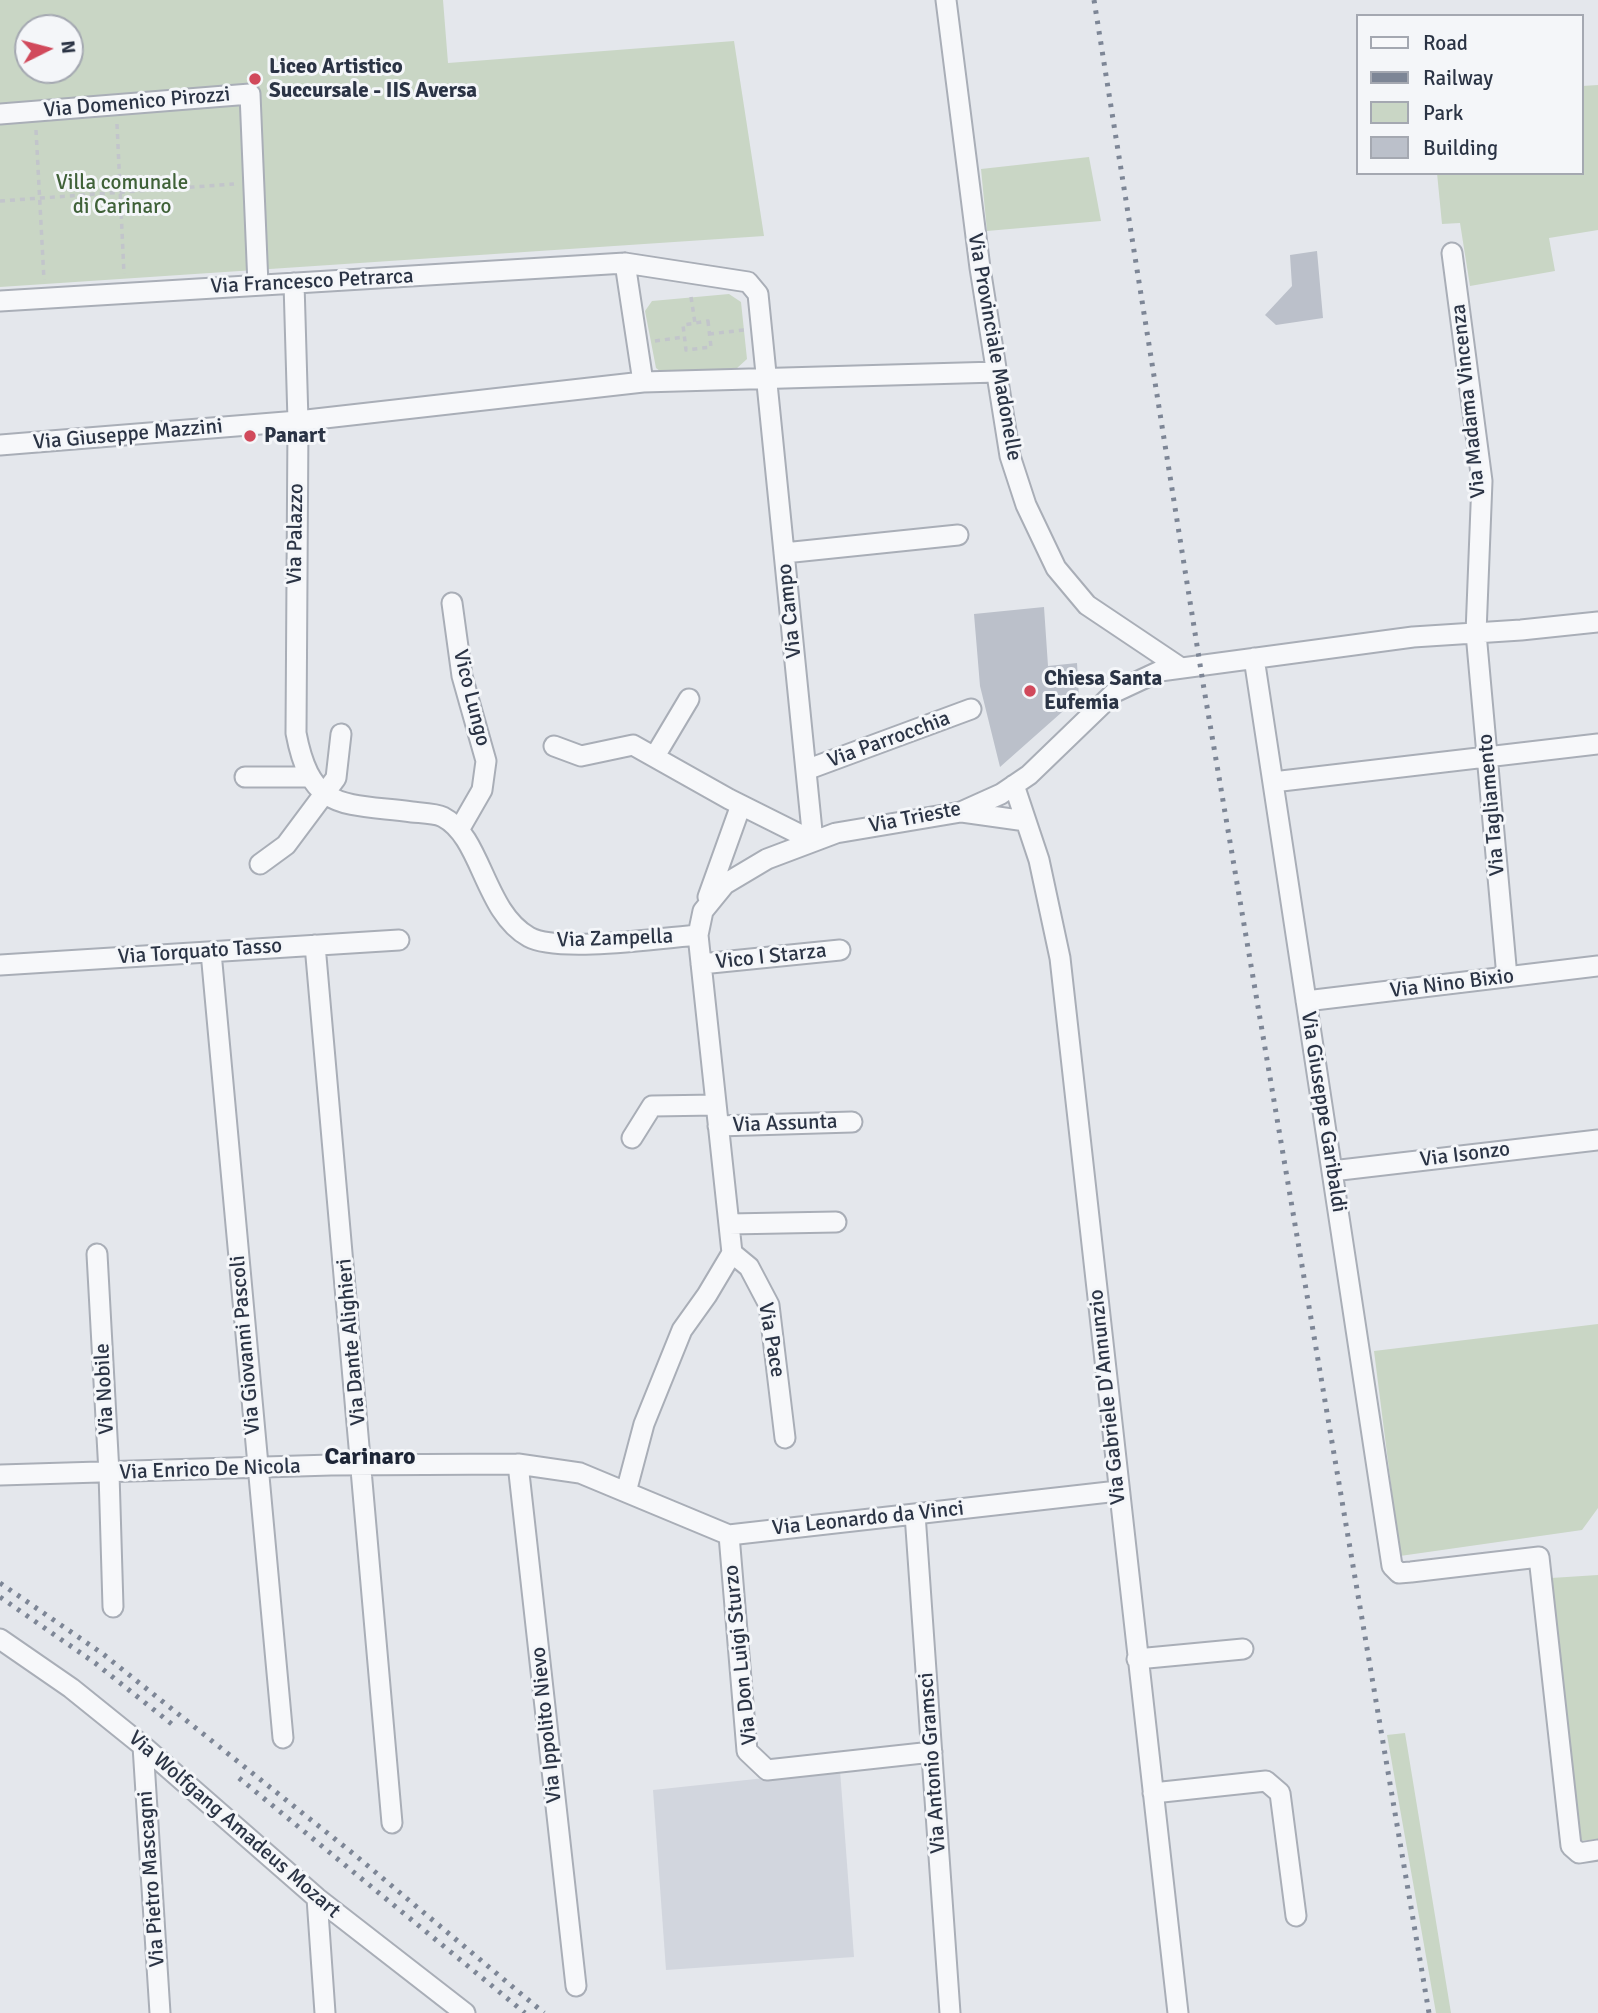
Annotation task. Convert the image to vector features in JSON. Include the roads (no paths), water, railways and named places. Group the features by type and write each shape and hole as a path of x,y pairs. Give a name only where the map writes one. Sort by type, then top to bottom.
{"street":[{"name":"Via Provinciale Madonelle","path":"946,0 974,229 1010,456 1026,505 1056,568 1087,605 1181,668"},
{"name":"Via Domenico Pirozzi","path":"0,114 250,93 258,285"},
{"name":"Via Madama Vincenza","path":"1452,253 1482,481 1476,633"},
{"name":"Via Francesco Petrarca","path":"0,300 625,263 748,282 758,294 767,381"},
{"path":"625,263 643,382"},
{"name":"Via Palazzo","path":"293,283 298,421 296,733 302,767 315,784"},
{"name":"Via Giuseppe Mazzini","path":"0,445 298,421 643,382 767,381 997,373"},
{"name":"Via Campo","path":"767,381 813,841"},
{"path":"784,553 958,534"},
{"name":"Vico Lungo","path":"452,603 462,676 486,761 482,790 460,830"},
{"name":"Via Trieste","path":"704,911 724,884 767,859 836,833 961,812 1014,785 1029,775 1115,692 1160,671 1413,637 1598,622"},
{"name":"Via Tagliamento","path":"1476,633 1507,977"},
{"name":"Via Giuseppe Garibaldi","path":"1254,658 1392,1566 1399,1573 1539,1558 1571,1846 1579,1853 1598,1850"},
{"path":"655,756 689,699"},
{"name":"Via Parrocchia","path":"806,771 971,709"},
{"path":"245,777 315,784 336,778 341,734"},
{"path":"1273,782 1598,744"},
{"path":"554,746 581,756 633,745 741,805 813,841"},
{"path":"315,784 340,803 442,816 460,830"},
{"path":"260,864 286,845 315,784"},
{"name":"Via Gabriele D'Annunzio","path":"1014,785 1039,860 1060,958 1178,2013"},
{"path":"626,1492 644,1424 681,1330 707,1296 732,1253 698,935 741,805"},
{"path":"961,812 1026,821"},
{"name":"Via Zampella","path":"460,830 502,913 529,937 559,944 698,935"},
{"name":"Via Torquato Tasso","path":"0,965 400,940"},
{"name":"Via Dante Alighieri","path":"316,945 392,1823"},
{"name":"Vico I Starza","path":"701,964 840,950"},
{"name":"Via Giovanni Pascoli","path":"211,952 282,1738"},
{"name":"Via Nino Bixio","path":"1306,1001 1598,966"},
{"path":"632,1138 652,1106 716,1105"},
{"name":"Via Assunta","path":"718,1126 852,1122"},
{"name":"Via Isonzo","path":"1332,1171 1598,1140"},
{"path":"729,1224 836,1222"},
{"name":"Via Pace","path":"732,1253 749,1267 769,1305 785,1438"},
{"name":"Via Nobile","path":"97,1254 113,1607"},
{"name":"Via Enrico De Nicola","path":"0,1475 363,1465 518,1464 580,1473 626,1492"},
{"name":"Via Ippolito Nievo","path":"518,1464 576,1986"},
{"name":"Via Leonardo da Vinci","path":"626,1492 729,1535 1118,1491"},
{"name":"Via Antonio Gramsci","path":"915,1514 950,2013"},
{"name":"Via Don Luigi Sturzo","path":"729,1535 747,1751 767,1770 932,1752"},
{"name":"Via Wolfgang Amadeus Mozart","path":"0,1639 71,1688 143,1745 317,1898 466,2013"},
{"path":"1138,1659 1242,1649"},
{"name":"Via Pietro Mascagni","path":"143,1745 160,2013"},
{"path":"1153,1793 1266,1781 1280,1793 1296,1916"},
{"path":"317,1898 325,2013"}],"railway":[{"path":"1094,0 1203,683 1429,2013"},
{"path":"0,1583 103,1654 350,1851 544,2013"},
{"path":"0,1597 95,1663 173,1725"},
{"path":"239,1778 525,2013"}],"place":[{"name":"Liceo Artistico Succursale - IIS Aversa","path":"255,79"},
{"name":"Panart","path":"250,436"},
{"name":"Chiesa Santa Eufemia","path":"1030,691"}],"district":[{"name":"Carinaro","path":"370,1458"}],"park label":[{"name":"Villa comunale di Carinaro","path":"122,195"}]}
